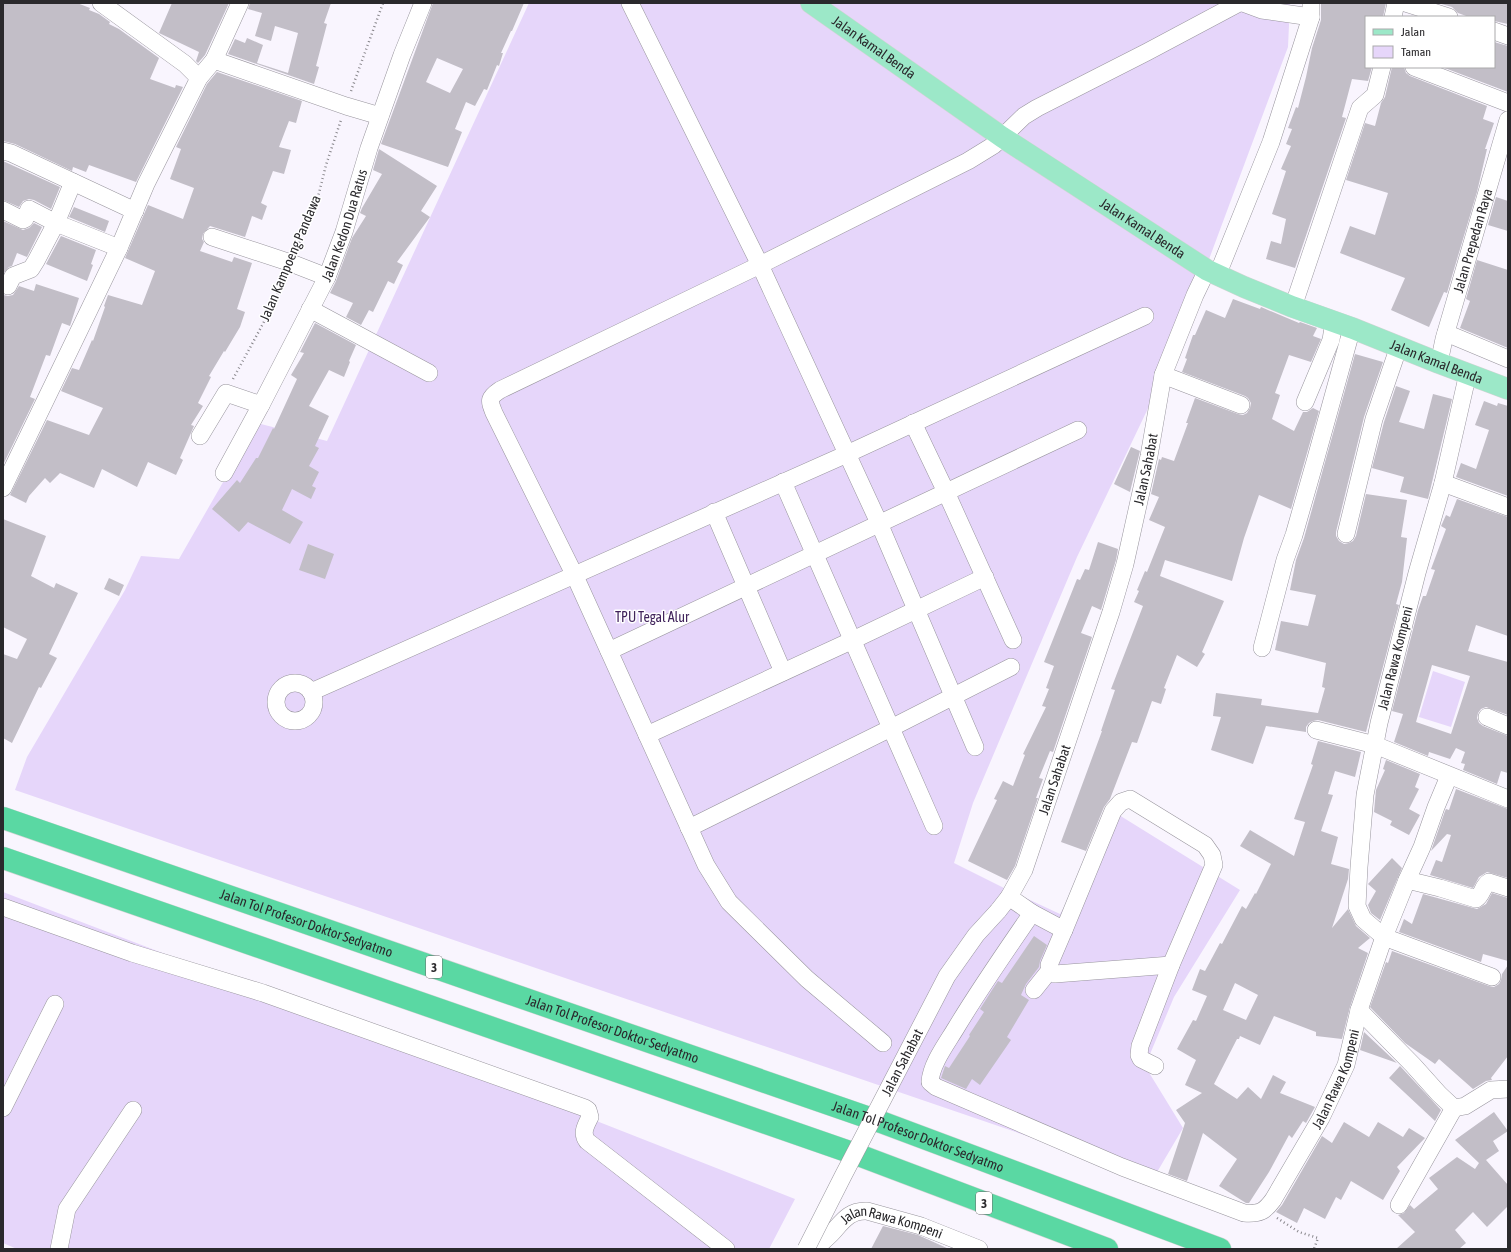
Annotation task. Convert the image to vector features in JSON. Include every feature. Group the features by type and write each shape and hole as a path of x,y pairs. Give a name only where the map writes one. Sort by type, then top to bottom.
{"highway":[{"name":"Jalan Tol Profesor Doktor Sedyatmo","path":"3,818 881,1122 1220,1249"},
{"name":"3","path":"3,858 861,1156 1107,1249"}],"main road":[{"name":"Jalan Kamal Benda","path":"811,3 1013,127 1218,266 1296,297 1343,324 1399,346 1443,347 1468,373 1508,389"}],"street":[{"path":"101,3 185,64 199,78"},
{"path":"3,488 119,248 146,184 199,78 214,60 240,3"},
{"name":"Jalan Kedon Dua Ratus","path":"224,473 327,277 344,232 380,116 423,3"},
{"path":"630,3 760,265 879,524 975,747"},
{"path":"883,1043 807,979 729,902 706,866 574,574 494,413 490,404 490,399 492,395 760,265 968,161 994,145 1013,127 1037,108 1240,3"},
{"path":"1243,3 1262,10 1306,13"},
{"path":"1393,16 1396,3"},
{"path":"1406,3 1446,16"},
{"name":"Jalan Sahabat","path":"806,1249 948,976 976,935 1009,897 1024,870 1121,578 1149,456 1163,375 1195,295 1218,266 1271,142 1306,13"},
{"path":"1495,31 1508,36"},
{"path":"214,60 346,106 380,116"},
{"path":"1296,297 1360,108 1375,95 1382,68"},
{"path":"1417,68 1508,103"},
{"name":"Jalan Prepedan Raya","path":"1443,347 1508,120"},
{"path":"3,151 11,153 134,211"},
{"path":"8,286 13,276 31,269 56,223 73,182"},
{"path":"3,210 23,220 25,219 29,209 56,223 119,248"},
{"path":"212,237 327,277"},
{"path":"310,309 429,373"},
{"path":"311,692 847,454 1145,316"},
{"path":"1305,402 1331,340 1343,324"},
{"path":"1262,648 1285,560 1294,535 1314,465 1343,324"},
{"path":"1346,534 1374,419 1399,346"},
{"path":"1443,347 1508,359"},
{"name":"Jalan Rawa Kompeni","path":"1468,373 1443,483 1394,660 1375,745 1365,795 1357,906 1363,919 1384,937 1492,978"},
{"path":"1163,375 1241,405"},
{"path":"200,436 226,393 260,405"},
{"path":"913,423 1013,640"},
{"path":"609,651 814,553 1078,430"},
{"path":"783,482 934,826"},
{"path":"1443,483 1508,507"},
{"path":"714,512 783,672"},
{"path":"647,735 985,577"},
{"path":"689,828 1011,667"},
{"path":"1487,717 1508,726"},
{"path":"1316,730 1375,745 1508,799"},
{"name":"Jalan Rawa Kompeni","path":"1264,1211 1273,1200 1321,1118 1346,1066 1360,1010 1384,937 1422,847 1449,776"},
{"path":"1034,990 1050,970 1049,966 1113,811 1121,802 1130,799 1205,846 1212,855 1214,864 1171,965 1140,1046 1141,1059 1155,1066"},
{"path":"1407,880 1476,899 1480,896 1488,882 1508,888"},
{"path":"1009,897 1032,913 1064,930"},
{"path":"3,907 132,953 263,993 585,1108 590,1116 584,1131 587,1141 726,1249"},
{"path":"1032,913 984,983 944,1048 930,1074 930,1082 936,1087 1122,1167 1244,1213 1259,1213 1264,1211"},
{"path":"1050,970 1058,975 1171,965"},
{"path":"3,1108 55,1004"},
{"path":"1360,1010 1454,1108"},
{"path":"1454,1108 1465,1106 1491,1090 1508,1089"},
{"path":"1399,1205 1454,1108"},
{"path":"59,1249 67,1209 132,1110"},
{"name":"Jalan Rawa Kompeni","path":"815,1249 831,1235 846,1217 852,1213 867,1211 921,1226 979,1249"}],"path":[{"name":"Jalan Kampoeng Pandawa","path":"226,393 271,309 316,205 326,164 383,3"},
{"path":"1264,1211 1299,1232 1318,1238 1314,1249"}],"green space":[{"name":"TPU Tegal Alur","path":"529,3 1290,3 1288,47 1173,356 1077,557 973,803 954,863 1060,914 1119,815 1240,890 1174,997 1145,1066 1183,1128 1153,1179 15,790 27,757 125,590 141,556 179,559 257,423 327,441"},
{"path":"1433,671 1465,682 1451,727 1419,717"},
{"path":"3,892 411,1048 795,1199 769,1249 17,1249 3,1243"}],"building":[{"path":"3,3 77,3 90,8 89,10 99,14 110,22 109,24 119,29 159,58 150,79 175,88 176,85 183,87 136,182 89,165 86,172 73,167 72,171 15,144 3,141"},
{"path":"172,3 229,3 205,55 198,63 196,61 199,52 159,33"},
{"path":"250,3 331,3 324,23 327,24 316,66 319,67 314,84 228,54 235,39 245,43 247,38 263,45 257,63 288,73 298,33 275,26 271,41 255,36 262,13 248,9"},
{"path":"433,3 524,3 501,53 503,53 499,66 497,65 487,90 484,89 475,106 466,102 455,129 462,132 448,167 381,144","holes":["437,58 463,69 450,93 426,82"]},
{"path":"1321,3 1386,3 1383,16 1365,16 1365,68 1372,68 1368,81 1352,79 1342,117 1346,118 1295,268 1266,259 1271,241 1281,244 1286,219 1272,214 1286,171 1281,169 1291,146 1286,144 1292,129 1288,128 1296,107 1298,108 1312,48 1321,20"},
{"path":"1438,3 1508,3 1508,24 1495,21 1495,16 1466,16 1458,13 1452,7"},
{"path":"1495,42 1508,46 1508,92 1445,68 1495,68"},
{"path":"1392,68 1404,68 1406,73 1410,76 1487,106 1483,119 1494,123 1485,149 1487,149 1477,192 1447,293 1444,292 1429,327 1391,310 1405,278 1340,253 1350,226 1375,235 1388,193 1346,180 1365,123 1375,126 1381,103 1385,97"},
{"path":"217,72 302,101 296,123 289,121 279,147 291,150 284,174 273,171 261,203 267,206 262,220 252,216 245,237 210,226 203,234 202,239 204,242 200,251 232,262 234,257 252,263 237,309 245,312 240,327 209,376 211,377 198,403 203,406 191,425 194,426 180,458 183,460 176,475 148,462 137,487 102,469 94,488 60,473 50,483 45,478 29,496 26,503 10,495 47,420 89,435 103,408 61,391 72,368 79,370 92,340 93,341 108,295 142,305 155,271 125,258 148,205 183,219 194,188 170,179 181,149 176,147 207,84"},
{"path":"379,149 437,186 421,211 430,217 397,262 403,265 394,284 388,281 373,312 369,310 361,325 346,317 353,303 330,293 352,238 366,216 360,213 362,208 382,174 373,170"},
{"path":"3,161 60,187 51,209 29,199 23,201 19,207 3,200"},
{"path":"1496,197 1508,201 1508,231 1488,225"},
{"path":"74,207 109,221 105,232 69,217"},
{"path":"3,221 23,230 29,228 34,223 42,227 27,257 17,253 12,266 9,267 3,274"},
{"path":"61,236 96,250 91,264 93,265 87,281 46,264"},
{"path":"1477,260 1508,270 1508,348 1460,328 1470,301 1466,299"},
{"path":"36,284 79,298 70,326 62,323 50,356 46,355 30,397 35,399 3,465 3,295 13,295 19,286 34,291"},
{"path":"1233,299 1260,309 1261,307 1299,323 1300,322 1317,328 1313,336 1321,339 1311,362 1289,355 1275,393 1280,395 1272,419 1294,431 1303,412 1307,412 1313,408 1319,411 1291,509 1259,495 1244,538 1232,581 1165,560 1160,576 1224,601 1202,652 1205,654 1197,667 1177,655 1164,688 1166,689 1161,704 1152,701 1137,743 1132,742 1110,799 1104,807 1086,851 1061,842 1102,731 1115,690 1111,689 1143,606 1134,602 1139,591 1137,590 1145,571 1147,572 1165,527 1149,520 1159,497 1151,494 1159,459 1161,460 1162,457 1174,461 1188,423 1186,423 1195,398 1243,415 1247,413 1250,408 1251,403 1245,396 1182,372 1193,335 1195,335 1206,310 1225,318"},
{"path":"315,323 356,345 344,377 329,370 309,406 329,416 315,446 319,448 309,466 319,472 312,486 316,488 311,499 292,489 282,510 303,522 290,544 248,522 239,532 212,509 237,480 240,483 256,458 258,458 273,428 274,429 297,379 291,375 304,353 300,352"},
{"path":"1355,354 1383,362 1364,417 1336,536 1339,541 1344,544 1353,541 1356,536 1366,494 1407,500 1401,537 1407,538 1402,582 1396,604 1399,605 1366,732 1318,720 1309,723 1306,727 1306,732 1266,726 1253,764 1211,750 1221,717 1213,716 1216,693 1262,699 1261,705 1318,713 1325,688 1322,687 1326,663 1275,650 1281,621 1308,626 1316,595 1290,590 1296,560 1304,538"},
{"path":"1396,386 1410,391 1399,422 1424,429 1433,394 1452,399 1428,499 1400,492 1404,477 1372,468 1384,422"},
{"path":"1484,401 1497,406 1498,403 1508,406 1508,496 1456,477 1461,463 1476,469 1489,430 1475,425"},
{"path":"1131,447 1140,451 1130,492 1114,484"},
{"path":"1457,499 1508,517 1508,636 1476,625 1468,651 1508,662 1508,715 1486,707 1481,709 1477,718 1479,723 1483,726 1508,736 1508,773 1501,771 1497,784 1463,770 1465,764 1461,763 1465,752 1456,748 1450,759 1429,752 1428,756 1394,742 1403,714 1392,711 1418,610 1423,596 1426,596 1435,570 1431,569 1446,529 1441,526 1446,515 1450,517","holes":["1432,665 1470,676 1451,734 1416,722"]},
{"path":"3,519 46,536 31,576 54,588 56,583 78,593 49,654 57,658 41,688 39,687 12,743 3,738 3,654 17,659 27,639 3,627"},
{"path":"1098,542 1118,549 1116,560 1101,610 1092,606 1081,633 1092,637 1053,752 1050,751 1039,778 1043,779 1036,798 1038,798 1015,866 1007,880 968,861 997,800 994,799 1003,781 1013,786 1025,755 1023,754 1046,707 1042,706 1049,689 1046,688 1054,666 1044,662 1077,579 1080,580 1085,569 1089,570"},
{"path":"308,544 334,554 325,579 299,570"},
{"path":"109,578 124,585 119,596 104,589"},
{"path":"1318,741 1361,752 1355,777 1335,771 1328,794 1333,795 1321,831 1338,837 1331,864 1349,869 1348,879 1332,928 1348,909 1356,926 1370,938 1358,948 1368,953 1350,1007 1342,1039 1316,1036 1316,1032 1274,1016 1260,1045 1240,1036 1239,1039 1237,1039 1214,1084 1237,1099 1248,1087 1261,1099 1273,1075 1286,1082 1280,1093 1315,1107 1306,1123 1303,1121 1292,1138 1289,1135 1269,1172 1249,1203 1246,1203 1219,1186 1237,1159 1203,1133 1187,1181 1168,1174 1185,1123 1176,1110 1202,1093 1185,1085 1196,1060 1177,1049 1193,1020 1196,1021 1207,996 1192,990 1200,969 1205,971 1220,943 1222,944 1242,906 1246,909 1255,893 1256,894 1271,864 1240,846 1250,830 1294,856 1305,822 1294,819 1313,765 1311,764","holes":["1235,983 1258,995 1246,1020 1223,1010"]},
{"path":"1386,760 1420,774 1415,787 1419,789 1409,809 1420,815 1409,835 1390,825 1392,821 1374,812 1376,790 1385,770 1383,769"},
{"path":"1456,789 1508,809 1508,878 1487,872 1479,877 1473,888 1430,875 1436,860 1442,862 1451,835 1447,834 1431,851 1445,811 1446,809 1449,810"},
{"path":"1392,858 1402,868 1380,920 1371,913 1368,905 1376,891 1368,884"},
{"path":"1492,893 1508,898 1508,961 1483,954 1481,962 1399,932 1404,919 1412,924 1423,894 1477,909 1486,904"},
{"path":"1034,936 1047,945 1039,967 1026,984 1021,995 1029,1000 1007,1037 1011,1040 980,1085 972,1079 966,1089 941,1078 945,1066 949,1068 984,1012 980,1009 992,990 998,981 1002,983"},
{"path":"1392,951 1494,987 1499,984 1502,974 1508,965 1508,1056 1491,1078 1492,1080 1486,1081 1473,1089 1439,1059 1435,1064 1405,1043 1370,1007 1386,962 1388,963"},
{"path":"1364,1032 1397,1063 1360,1050"},
{"path":"1400,1066 1441,1110 1435,1121 1389,1078"},
{"path":"1494,1112 1508,1131 1493,1141 1499,1151 1486,1160 1508,1185 1508,1206 1487,1227 1473,1212 1455,1230 1466,1243 1459,1249 1396,1249 1415,1232 1398,1215 1404,1213 1410,1205 1414,1209 1438,1189 1429,1178 1457,1157 1475,1169 1479,1163 1455,1140"},
{"path":"1344,1122 1369,1137 1378,1122 1403,1137 1409,1128 1425,1138 1397,1167 1400,1171 1383,1200 1351,1181 1341,1200 1336,1197 1325,1219 1304,1208 1297,1223 1276,1212 1282,1205 1322,1136 1332,1143"},
{"path":"883,1226 918,1235 949,1249 871,1249"}]}
